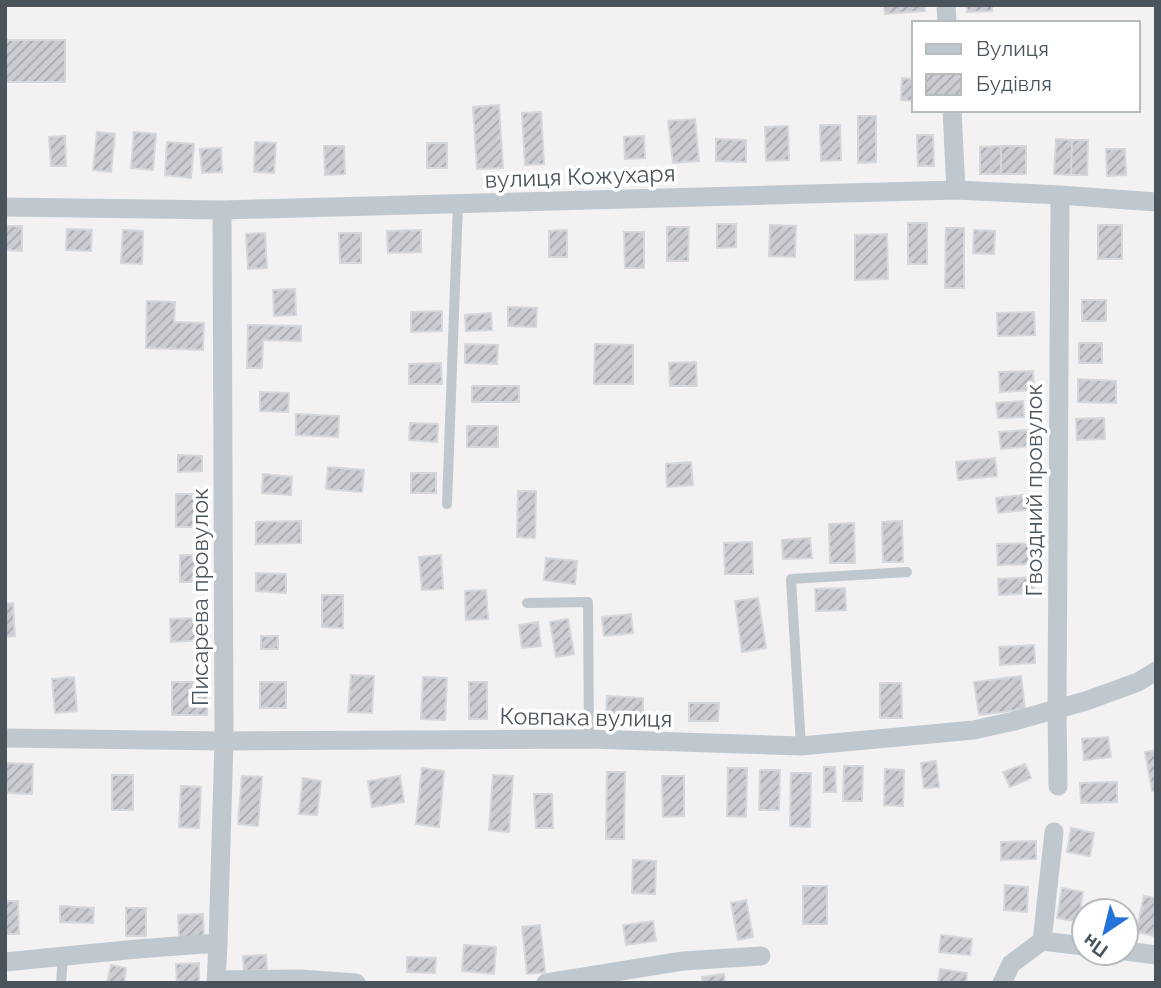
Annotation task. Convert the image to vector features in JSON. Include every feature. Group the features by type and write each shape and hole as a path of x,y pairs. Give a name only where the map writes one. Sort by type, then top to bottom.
{"street":[{"path":"952,112 956,190"},
{"name":"вулиця Кожухаря","path":"5,206 222,211 956,190 1156,202"},
{"name":"Гвоздний провулок","path":"1058,786 1059,195"},
{"name":"Писарева провулок","path":"216,981 224,741 222,211"},
{"name":"Ковпака вулиця","path":"5,738 224,741 589,739 801,746 974,730 1086,701 1138,682 1156,671"},
{"path":"1042,941 1054,832"},
{"path":"1002,983 1011,964 1042,941 1070,944"},
{"path":"5,962 218,943"},
{"path":"545,983 683,961 761,956"},
{"path":"216,981 300,979 356,983"}],"lane":[{"path":"447,504 458,204"},
{"path":"801,746 791,579 907,572"},
{"path":"527,603 588,602 589,739"},
{"path":"61,983 63,957"}],"building":[{"path":"884,5 924,5 925,11 885,14"},
{"path":"967,5 992,5 992,11 967,12"},
{"path":"5,40 65,40 65,82 6,82 5,92"},
{"path":"902,78 912,79 912,101 901,100"},
{"path":"499,105 503,168 477,169 473,107"},
{"path":"541,112 544,164 525,165 522,113"},
{"path":"858,116 876,116 876,162 858,163"},
{"path":"695,119 699,161 673,163 668,121"},
{"path":"820,125 840,125 841,160 821,161"},
{"path":"788,126 789,160 766,161 765,127"},
{"path":"97,132 115,134 111,172 93,170"},
{"path":"134,132 156,134 153,170 131,168"},
{"path":"917,135 933,135 934,166 918,166"},
{"path":"65,136 66,166 51,166 49,137"},
{"path":"644,136 645,158 625,159 624,137"},
{"path":"716,139 746,140 746,162 716,161"},
{"path":"1056,139 1072,140 1071,175 1054,174"},
{"path":"1072,140 1088,140 1087,175 1071,175"},
{"path":"167,142 194,144 191,178 165,175"},
{"path":"255,142 276,143 274,173 254,172"},
{"path":"427,143 447,143 447,168 427,168"},
{"path":"324,146 344,146 345,174 325,175"},
{"path":"1001,146 1001,174 980,174 980,147"},
{"path":"1001,146 1026,146 1026,174 1001,174"},
{"path":"221,148 222,172 202,173 200,149"},
{"path":"1106,149 1125,149 1126,175 1107,176"},
{"path":"908,223 927,223 927,264 908,264"},
{"path":"717,224 736,224 736,247 717,248"},
{"path":"770,225 796,226 795,257 769,256"},
{"path":"1098,225 1122,225 1122,259 1098,259"},
{"path":"5,226 22,226 22,251 5,250"},
{"path":"667,227 689,227 688,261 667,261"},
{"path":"946,228 964,228 964,288 945,288"},
{"path":"67,229 92,230 91,251 66,250"},
{"path":"123,230 143,231 142,264 121,263"},
{"path":"421,230 421,252 388,253 387,231"},
{"path":"567,230 567,257 549,257 549,231"},
{"path":"974,230 995,231 994,254 973,253"},
{"path":"624,232 644,232 644,268 625,268"},
{"path":"265,233 267,268 248,269 246,234"},
{"path":"339,233 361,233 361,263 340,263"},
{"path":"887,234 888,279 855,280 855,235"},
{"path":"295,289 296,315 274,316 273,290"},
{"path":"1082,300 1106,300 1106,321 1082,321"},
{"path":"147,301 175,302 174,322 204,323 203,350 146,348"},
{"path":"508,307 537,308 536,327 508,326"},
{"path":"442,311 442,331 411,332 411,312"},
{"path":"1034,312 1035,335 998,336 997,313"},
{"path":"491,313 492,330 466,331 465,315"},
{"path":"248,325 301,326 301,341 263,340 262,368 247,368"},
{"path":"1079,343 1102,343 1102,363 1079,363"},
{"path":"465,344 498,345 497,364 465,363"},
{"path":"595,344 633,345 633,384 594,384"},
{"path":"696,362 697,386 670,386 669,363"},
{"path":"441,363 442,384 409,384 409,364"},
{"path":"1033,371 1034,390 1000,392 999,372"},
{"path":"1078,379 1116,381 1116,403 1078,402"},
{"path":"472,386 519,386 519,402 472,402"},
{"path":"260,392 289,393 288,412 260,411"},
{"path":"1023,401 1024,417 998,418 996,403"},
{"path":"296,414 339,416 338,437 296,435"},
{"path":"1104,418 1105,439 1077,440 1076,419"},
{"path":"410,423 438,424 437,442 409,440"},
{"path":"467,426 498,426 498,447 467,447"},
{"path":"1028,430 1029,446 1001,449 999,432"},
{"path":"178,455 202,456 202,471 178,472"},
{"path":"995,458 997,476 958,480 956,462"},
{"path":"691,462 693,485 667,487 666,464"},
{"path":"328,467 364,470 362,492 326,489"},
{"path":"411,473 436,473 436,493 411,493"},
{"path":"263,474 292,477 291,495 262,493"},
{"path":"518,491 536,491 535,538 517,537"},
{"path":"176,494 204,494 204,527 176,527"},
{"path":"1031,494 1033,509 998,513 996,498"},
{"path":"301,521 301,543 256,544 256,522"},
{"path":"902,521 903,562 883,562 882,522"},
{"path":"854,523 855,563 830,563 829,524"},
{"path":"810,538 812,558 783,559 782,540"},
{"path":"752,542 753,574 725,574 724,543"},
{"path":"1033,543 1033,564 998,565 997,544"},
{"path":"180,555 203,555 203,582 180,582"},
{"path":"441,555 443,589 422,590 419,557"},
{"path":"546,558 577,561 575,584 544,580"},
{"path":"256,573 286,574 286,593 256,591"},
{"path":"1034,577 1034,593 999,595 998,579"},
{"path":"845,588 846,610 816,611 815,589"},
{"path":"486,590 488,619 466,620 465,591"},
{"path":"322,595 343,595 343,628 322,627"},
{"path":"758,598 766,648 742,652 735,601"},
{"path":"13,603 15,636 5,637 5,604"},
{"path":"631,614 633,633 604,636 602,617"},
{"path":"201,618 202,640 171,642 170,619"},
{"path":"568,619 574,654 556,657 550,622"},
{"path":"538,622 541,646 522,648 519,625"},
{"path":"261,636 278,636 278,649 261,649"},
{"path":"1034,645 1035,663 1000,665 999,647"},
{"path":"351,675 374,676 372,713 348,712"},
{"path":"1021,676 1025,709 979,715 974,682"},
{"path":"74,677 77,711 55,713 52,679"},
{"path":"423,677 447,678 445,720 421,719"},
{"path":"172,682 207,682 207,715 172,715"},
{"path":"260,682 286,682 286,708 260,708"},
{"path":"469,682 487,682 487,719 469,719"},
{"path":"880,683 901,683 902,718 880,718"},
{"path":"607,696 643,698 643,717 606,715"},
{"path":"689,703 719,703 718,721 689,721"},
{"path":"1108,737 1111,757 1084,760 1082,739"},
{"path":"1156,750 1156,791 1152,791 1145,752"},
{"path":"936,761 939,787 924,788 921,763"},
{"path":"5,763 33,764 32,794 7,793"},
{"path":"1025,764 1031,778 1010,787 1003,772"},
{"path":"844,766 863,766 862,801 843,801"},
{"path":"824,767 835,767 836,792 824,792"},
{"path":"422,768 444,771 439,827 416,824"},
{"path":"728,768 747,768 746,817 727,816"},
{"path":"885,769 904,770 903,806 884,805"},
{"path":"760,770 780,770 779,810 759,810"},
{"path":"607,772 625,772 624,839 606,839"},
{"path":"791,773 811,773 810,827 790,826"},
{"path":"112,775 133,775 133,810 112,810"},
{"path":"493,775 513,776 509,832 489,830"},
{"path":"242,776 262,777 258,826 238,824"},
{"path":"400,776 404,802 372,807 368,781"},
{"path":"662,776 684,776 684,816 663,817"},
{"path":"303,778 321,781 317,815 299,814"},
{"path":"1117,782 1117,802 1081,803 1080,783"},
{"path":"181,786 201,787 199,828 179,827"},
{"path":"534,794 552,794 553,828 536,828"},
{"path":"1071,828 1094,833 1090,856 1067,852"},
{"path":"1036,841 1036,859 1001,860 1001,842"},
{"path":"633,860 656,861 655,894 632,893"},
{"path":"1005,885 1028,887 1027,912 1004,910"},
{"path":"803,886 827,886 827,924 803,924"},
{"path":"1062,888 1083,892 1082,897 1070,897 1070,920 1057,918"},
{"path":"1144,896 1156,898 1155,936 1140,933"},
{"path":"746,900 753,937 738,940 731,903"},
{"path":"5,901 18,901 19,934 5,934"},
{"path":"60,906 94,908 93,923 60,922"},
{"path":"126,908 146,908 146,936 126,936"},
{"path":"203,914 204,937 179,937 178,915"},
{"path":"653,921 656,941 626,945 623,925"},
{"path":"540,925 545,972 527,974 522,927"},
{"path":"941,935 972,939 970,955 939,952"},
{"path":"464,945 496,947 494,974 462,971"},
{"path":"266,955 267,970 244,971 243,956"},
{"path":"407,957 436,958 435,973 407,972"},
{"path":"199,963 199,983 177,983 176,964"},
{"path":"111,965 126,968 124,983 107,983"},
{"path":"940,969 967,973 966,983 938,983"},
{"path":"724,974 725,983 703,983 702,977"}]}
